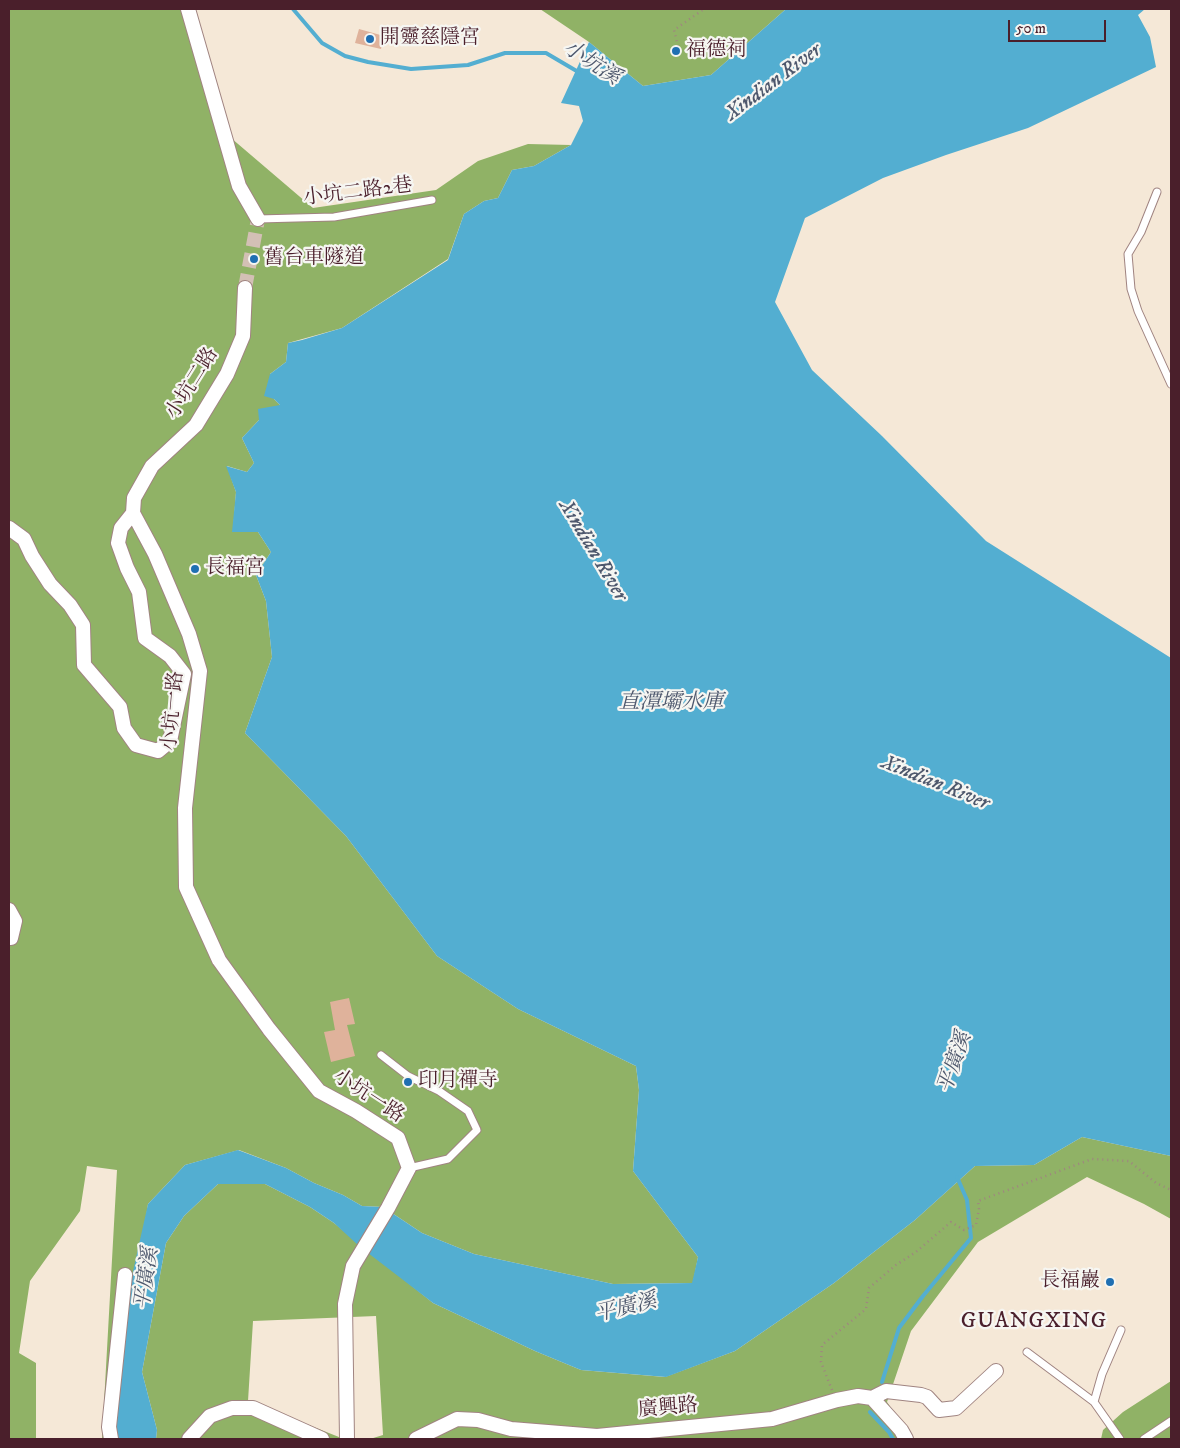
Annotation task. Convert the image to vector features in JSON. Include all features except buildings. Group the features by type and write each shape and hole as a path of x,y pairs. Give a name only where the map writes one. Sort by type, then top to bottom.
{"street":[{"path":"188,9 239,186 258,219"},
{"name":"小坑二路","path":"134,514 134,498 152,466 196,425 227,374 243,336 245,288"},
{"name":"小坑一路","path":"9,528 24,539 32,556 50,584 70,605 83,626 84,665 120,708 124,728 136,745 158,751 170,741 184,674 170,656 145,638 139,592 127,568 118,543 121,528 134,514 155,554 186,625 200,671 185,808 186,887 220,960 269,1029 319,1091 356,1111 398,1138 409,1168"},
{"path":"9,910 15,921 11,938 9,938"},
{"path":"347,1439 345,1304 353,1266 388,1208 409,1168"},
{"path":"111,1439 109,1427 125,1275"},
{"name":"廣興路","path":"416,1439 457,1419 478,1420 511,1428 597,1436 772,1419 836,1400 858,1396 872,1398 886,1391 927,1397 939,1410 956,1408 996,1371"},
{"path":"872,1398 901,1430 906,1439"},
{"path":"188,1439 210,1416 232,1408 253,1408 322,1439"}],"lane":[{"path":"1157,192 1141,232 1128,254 1131,289 1138,311 1171,384"},
{"name":"小坑二路2巷","path":"258,219 334,217 432,200"},
{"path":"380,1055 408,1076 439,1091 468,1111 477,1130 448,1159 409,1168"},
{"path":"1094,1402 1102,1374 1121,1330"},
{"path":"1027,1352 1094,1402 1120,1439"},
{"path":"1144,1439 1171,1422"}],"path":[{"path":"678,46 674,30 704,9"},
{"path":"836,1400 821,1362 822,1346 866,1309 869,1288 896,1265 916,1252 951,1222 964,1230 976,1225 978,1201 1092,1159 1129,1161 1156,1183 1171,1190"}],"green space":[{"path":"9,9 192,9 224,132 313,208 436,190 478,161 528,144 571,145 534,166 512,170 498,198 484,201 464,214 448,259 342,328 288,343 286,362 270,374 274,399 281,406 259,420 242,438 254,463 247,472 227,466 236,492 233,532 258,532 271,552 256,575 266,601 272,657 245,733 346,836 437,956 518,1009 636,1066 639,1090 633,1171 698,1257 693,1283 613,1284 474,1254 422,1233 383,1207 362,1206 286,1168 239,1150 185,1165 148,1204 113,1439 102,1439 117,1170 87,1166 80,1211 30,1281 19,1353 36,1363 36,1439 9,1439"},
{"path":"540,9 786,9 711,75 643,86 589,42"},
{"path":"1082,1137 1171,1156 1171,1219 1087,1177 978,1242 911,1331 887,1402 912,1439 370,1439 383,1435 376,1316 253,1321 248,1401 344,1439 156,1439 157,1430 142,1372 166,1243 184,1216 218,1184 265,1184 310,1207 334,1223 433,1303 535,1351 581,1370 665,1377 735,1351 834,1283 915,1220 975,1166 1034,1165"},
{"path":"1171,1381 1171,1439 1101,1439 1103,1430 1123,1412"}],"water":[{"name":"直潭壩水庫","path":"786,9 1145,9 1138,15 1150,37 1156,67 1028,128 883,178 805,218 775,302 812,370 882,436 986,541 1171,658 1171,1156 1082,1137 1034,1165 975,1166 915,1220 834,1283 735,1351 666,1377 581,1370 535,1351 433,1303 359,1246 334,1223 310,1207 265,1184 218,1184 184,1216 166,1243 142,1372 157,1430 156,1439 113,1439 121,1325 148,1204 185,1165 238,1150 286,1168 362,1206 383,1207 422,1233 474,1254 613,1284 692,1283 698,1257 633,1171 639,1090 636,1066 518,1009 437,956 346,836 245,733 272,657 266,601 256,575 271,552 258,532 232,532 236,492 226,466 247,472 254,463 242,438 259,420 258,409 280,405 274,399 264,396 270,374 286,362 288,343 342,328 448,260 464,214 484,201 498,198 512,170 534,166 571,145 583,121 579,106 561,103 589,42 643,86 711,75"}],"waterway":[{"name":"小坑溪","path":"293,9 322,43 345,56 368,62 411,69 468,65 505,53 546,53 580,73"},
{"path":"882,1382 899,1328 971,1238 967,1200 957,1177"},
{"path":"870,1412 893,1439"}],"tunnel":[{"path":"245,288 258,219"}],"place":[{"name":"開靈慈隱宮","path":"370,39"},
{"name":"福德祠","path":"676,51"},
{"name":"舊台車隧道","path":"254,259"},
{"name":"長福宮","path":"195,569"},
{"name":"印月禪寺","path":"408,1082"},
{"name":"長福巖","path":"1110,1282"}],"district":[{"name":"GUANGXING","path":"1034,1322"}],"water label":[{"name":"Xindian River","path":"774,83"},
{"name":"Xindian River","path":"592,551"},
{"name":"Xindian River","path":"935,784"},
{"name":"平廣溪","path":"956,1063"},
{"name":"平廣溪","path":"148,1279"},
{"name":"平廣溪","path":"626,1309"}]}
